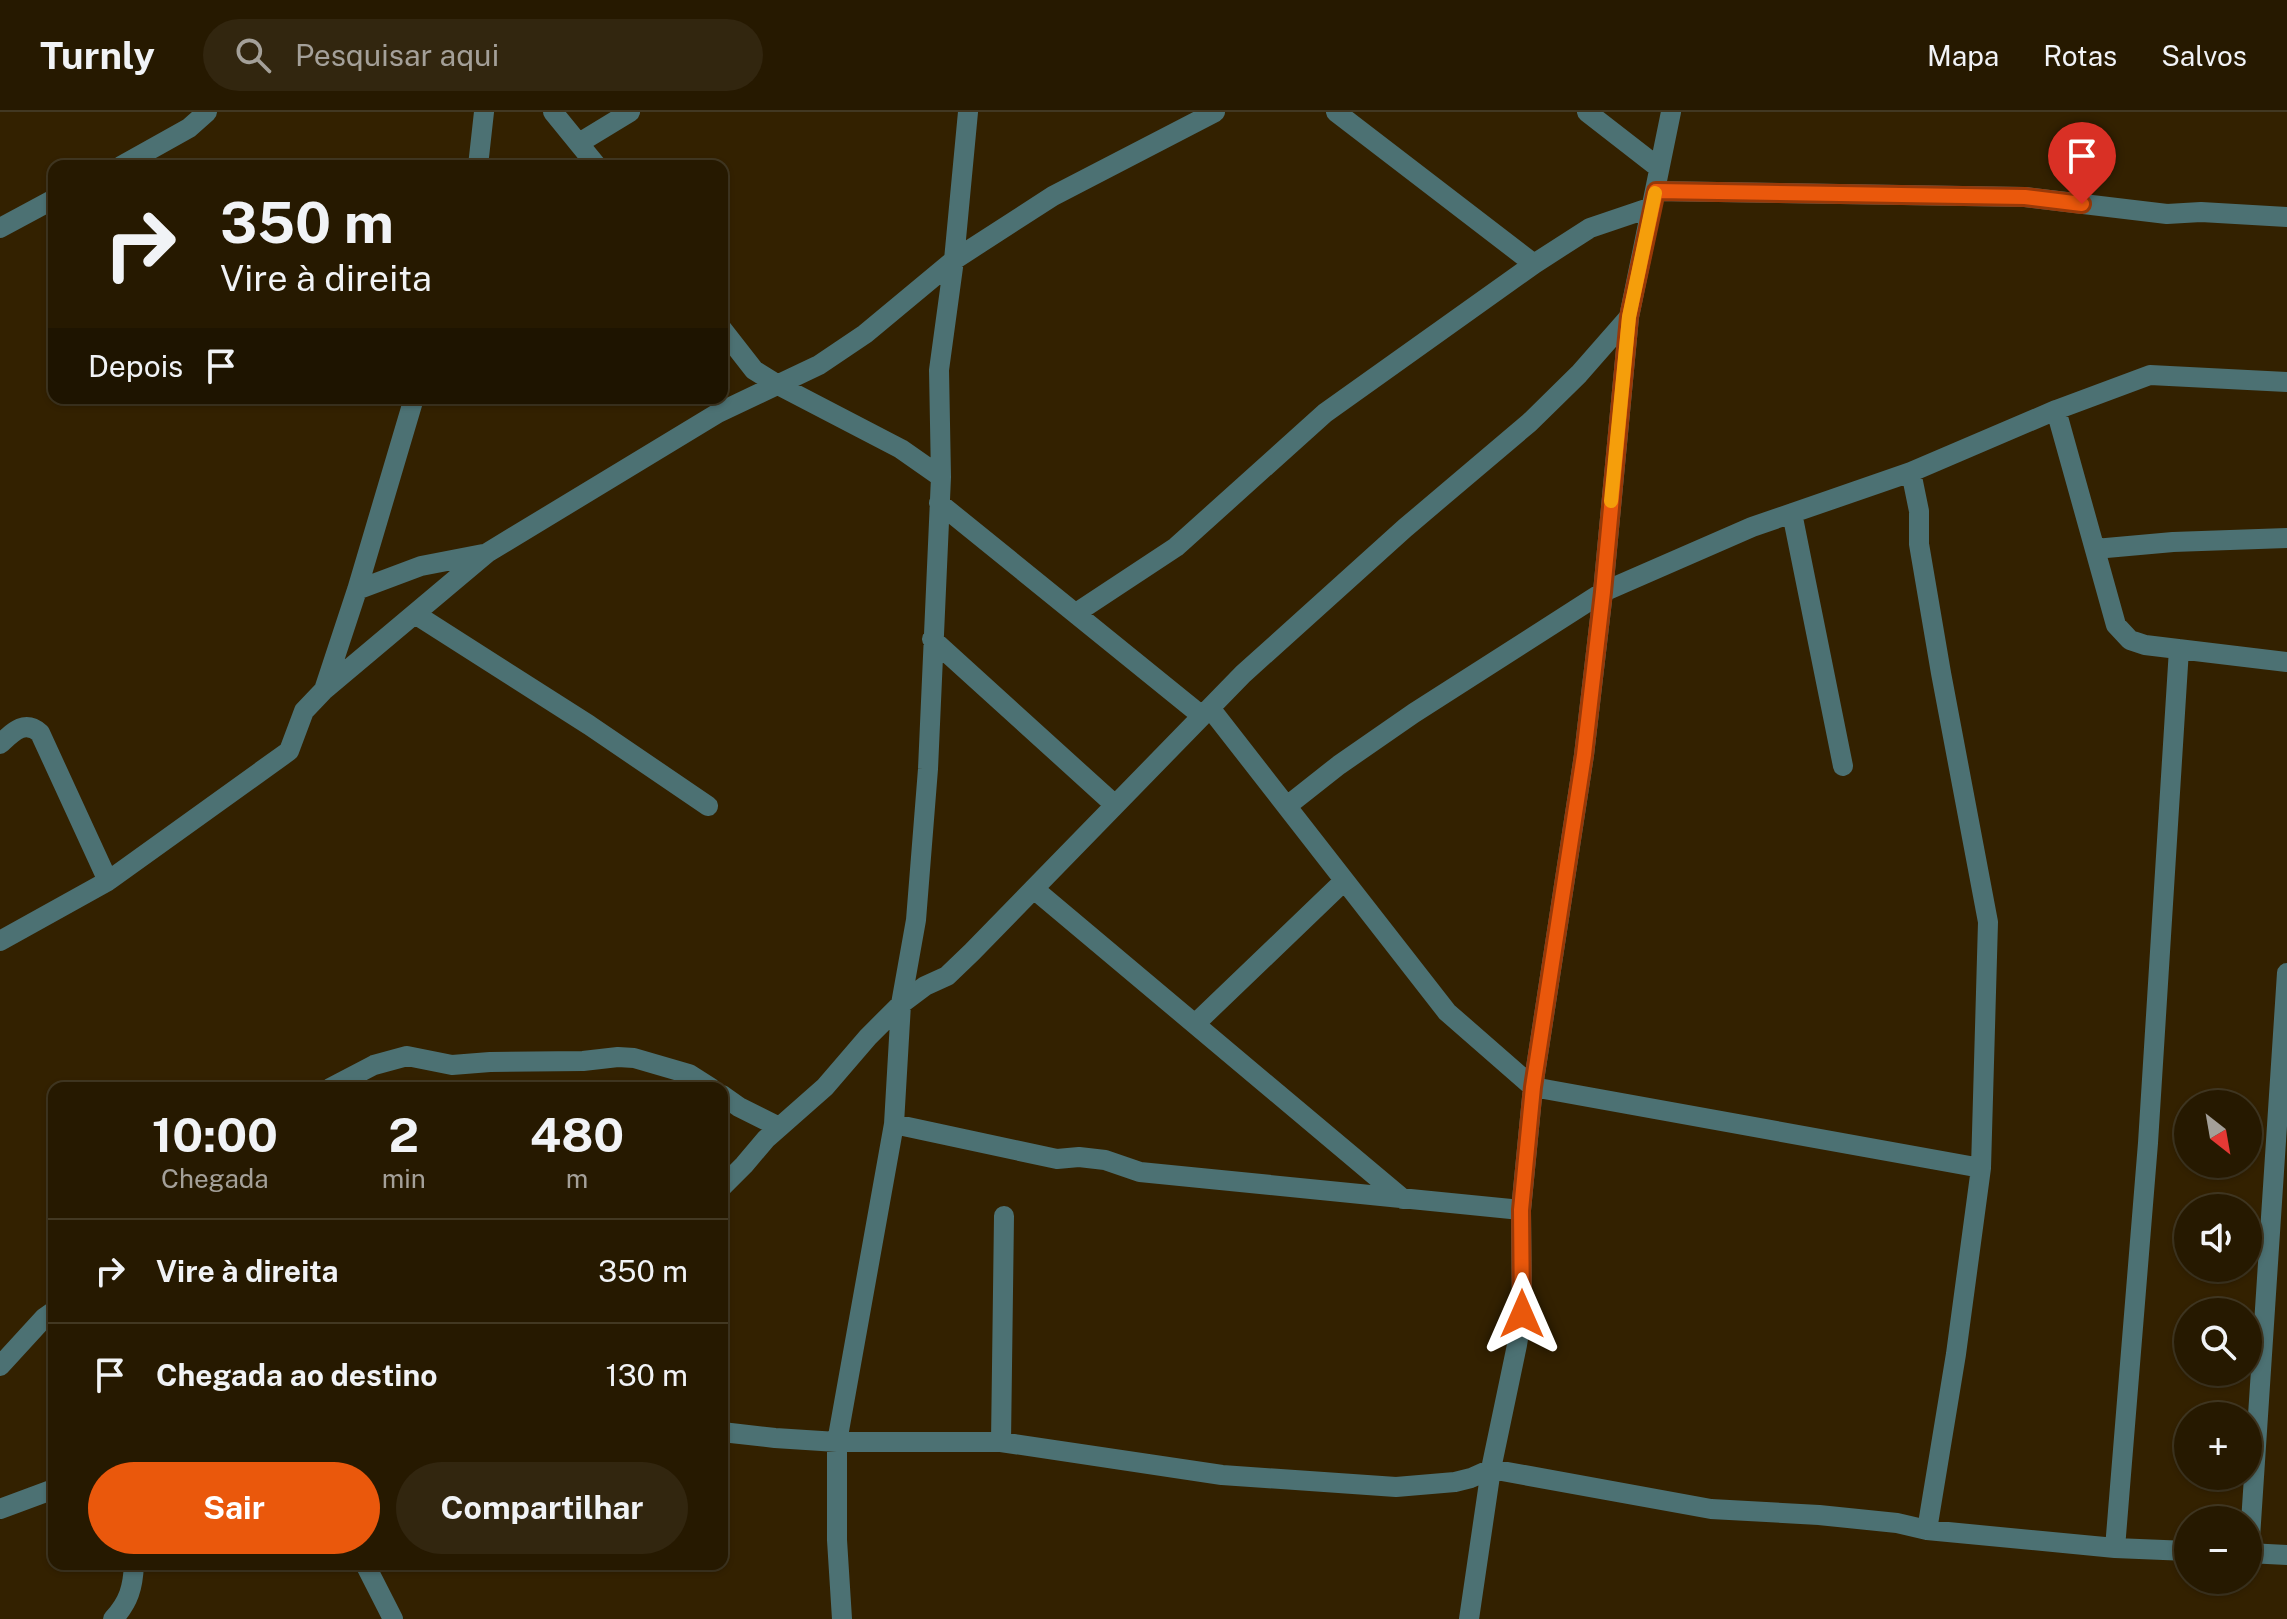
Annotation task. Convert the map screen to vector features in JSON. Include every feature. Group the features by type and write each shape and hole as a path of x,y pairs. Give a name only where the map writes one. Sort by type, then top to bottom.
{"street":[{"path":"132,160 189,128 207,112"},
{"path":"479,160 484,112"},
{"path":"553,112 592,160"},
{"path":"579,143 630,112"},
{"path":"842,1619 837,1540 837,1442 894,1124 901,1004 916,920 928,769 941,477 939,370 954,260 968,112"},
{"path":"1336,112 1534,264"},
{"path":"1587,112 1659,168"},
{"path":"1469,1619 1491,1469 1522,1314 1521,1210 1533,1087 1584,755 1629,317 1671,112"},
{"path":"0,941 108,881 289,751 304,711 324,690 487,553 718,413 819,365 865,334 954,260 1053,196 1212,113"},
{"path":"1076,613 1176,547 1325,413 1534,264 1590,228 1654,199 2025,197 2167,214 2201,212 2287,217"},
{"path":"0,228 48,202"},
{"path":"728,1181 779,1127 825,1087 901,1004 925,986 947,976 1271,647 1529,423 1579,374 1629,317"},
{"path":"728,337 754,370 901,449 941,477"},
{"path":"1287,806 1390,730 1603,592 1752,527 1911,472 2056,410 2150,375 2287,382"},
{"path":"324,690 412,404"},
{"path":"2056,410 2116,625 2130,640 2145,645 2287,662"},
{"path":"1911,472 1919,511 1919,544 1941,673 1988,922 1981,1168 1956,1354 1927,1530"},
{"path":"939,503 1206,712 1287,806 1447,1012 1533,1087 1981,1168"},
{"path":"1792,513 1843,766"},
{"path":"2095,549 2173,542 2287,538"},
{"path":"357,590 412,569 487,553"},
{"path":"415,614 589,725 708,806"},
{"path":"932,639 1115,805"},
{"path":"2115,1548 2150,1112 2179,649"},
{"path":"0,744 24,726 33,727 40,733 108,881"},
{"path":"1195,1024 1344,881"},
{"path":"1034,889 1403,1199"},
{"path":"2251,1506 2287,973"},
{"path":"341,1082 374,1065 407,1056 452,1065 634,1058 689,1074 702,1082"},
{"path":"728,1099 779,1127"},
{"path":"894,1124 1057,1159 1079,1157 1105,1160 1140,1172 1521,1210"},
{"path":"1001,1442 1004,1216"},
{"path":"0,1366 48,1315"},
{"path":"728,1433 837,1442 1001,1442 1222,1475 1396,1487 1455,1482 1491,1469 1711,1509 1897,1523 1927,1530 2115,1548 2174,1550"},
{"path":"0,1509 48,1491"},
{"path":"2262,1554 2287,1555"},
{"path":"113,1619 129,1599 134,1570"},
{"path":"368,1570 393,1619"}],"slow traffic":[{"path":"1611,501 1629,317 1655,193"}],"route":[{"path":"1522,1314 1521,1210 1533,1087 1584,755 1629,317 1656,191 2025,197 2082,204"}]}
